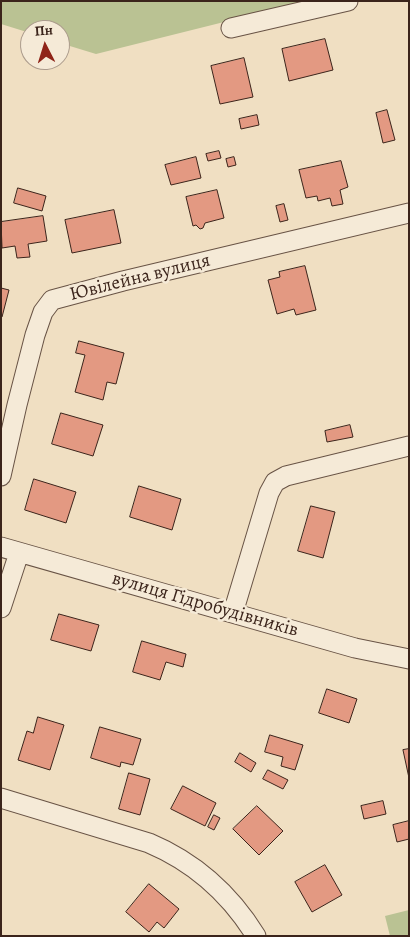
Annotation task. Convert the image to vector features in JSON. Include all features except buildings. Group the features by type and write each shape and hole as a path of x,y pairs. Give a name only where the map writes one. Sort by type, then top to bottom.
{"street":[{"path":"231,28 348,1"},
{"name":"Ювілейна вулиця","path":"1,476 35,335 46,306 52,300 409,213"},
{"path":"233,613 269,493 275,482 286,476 409,446"},
{"path":"1,608 10,550"},
{"name":"вулиця Гідробудівників","path":"10,550 355,648 409,659"},
{"path":"1,798 149,843 169,851 212,882 236,907 256,936"}],"green space":[{"path":"1,1 308,1 96,54 70,46 70,20 20,20 20,30 1,24"},
{"path":"409,910 409,936 390,936 385,916"}]}
